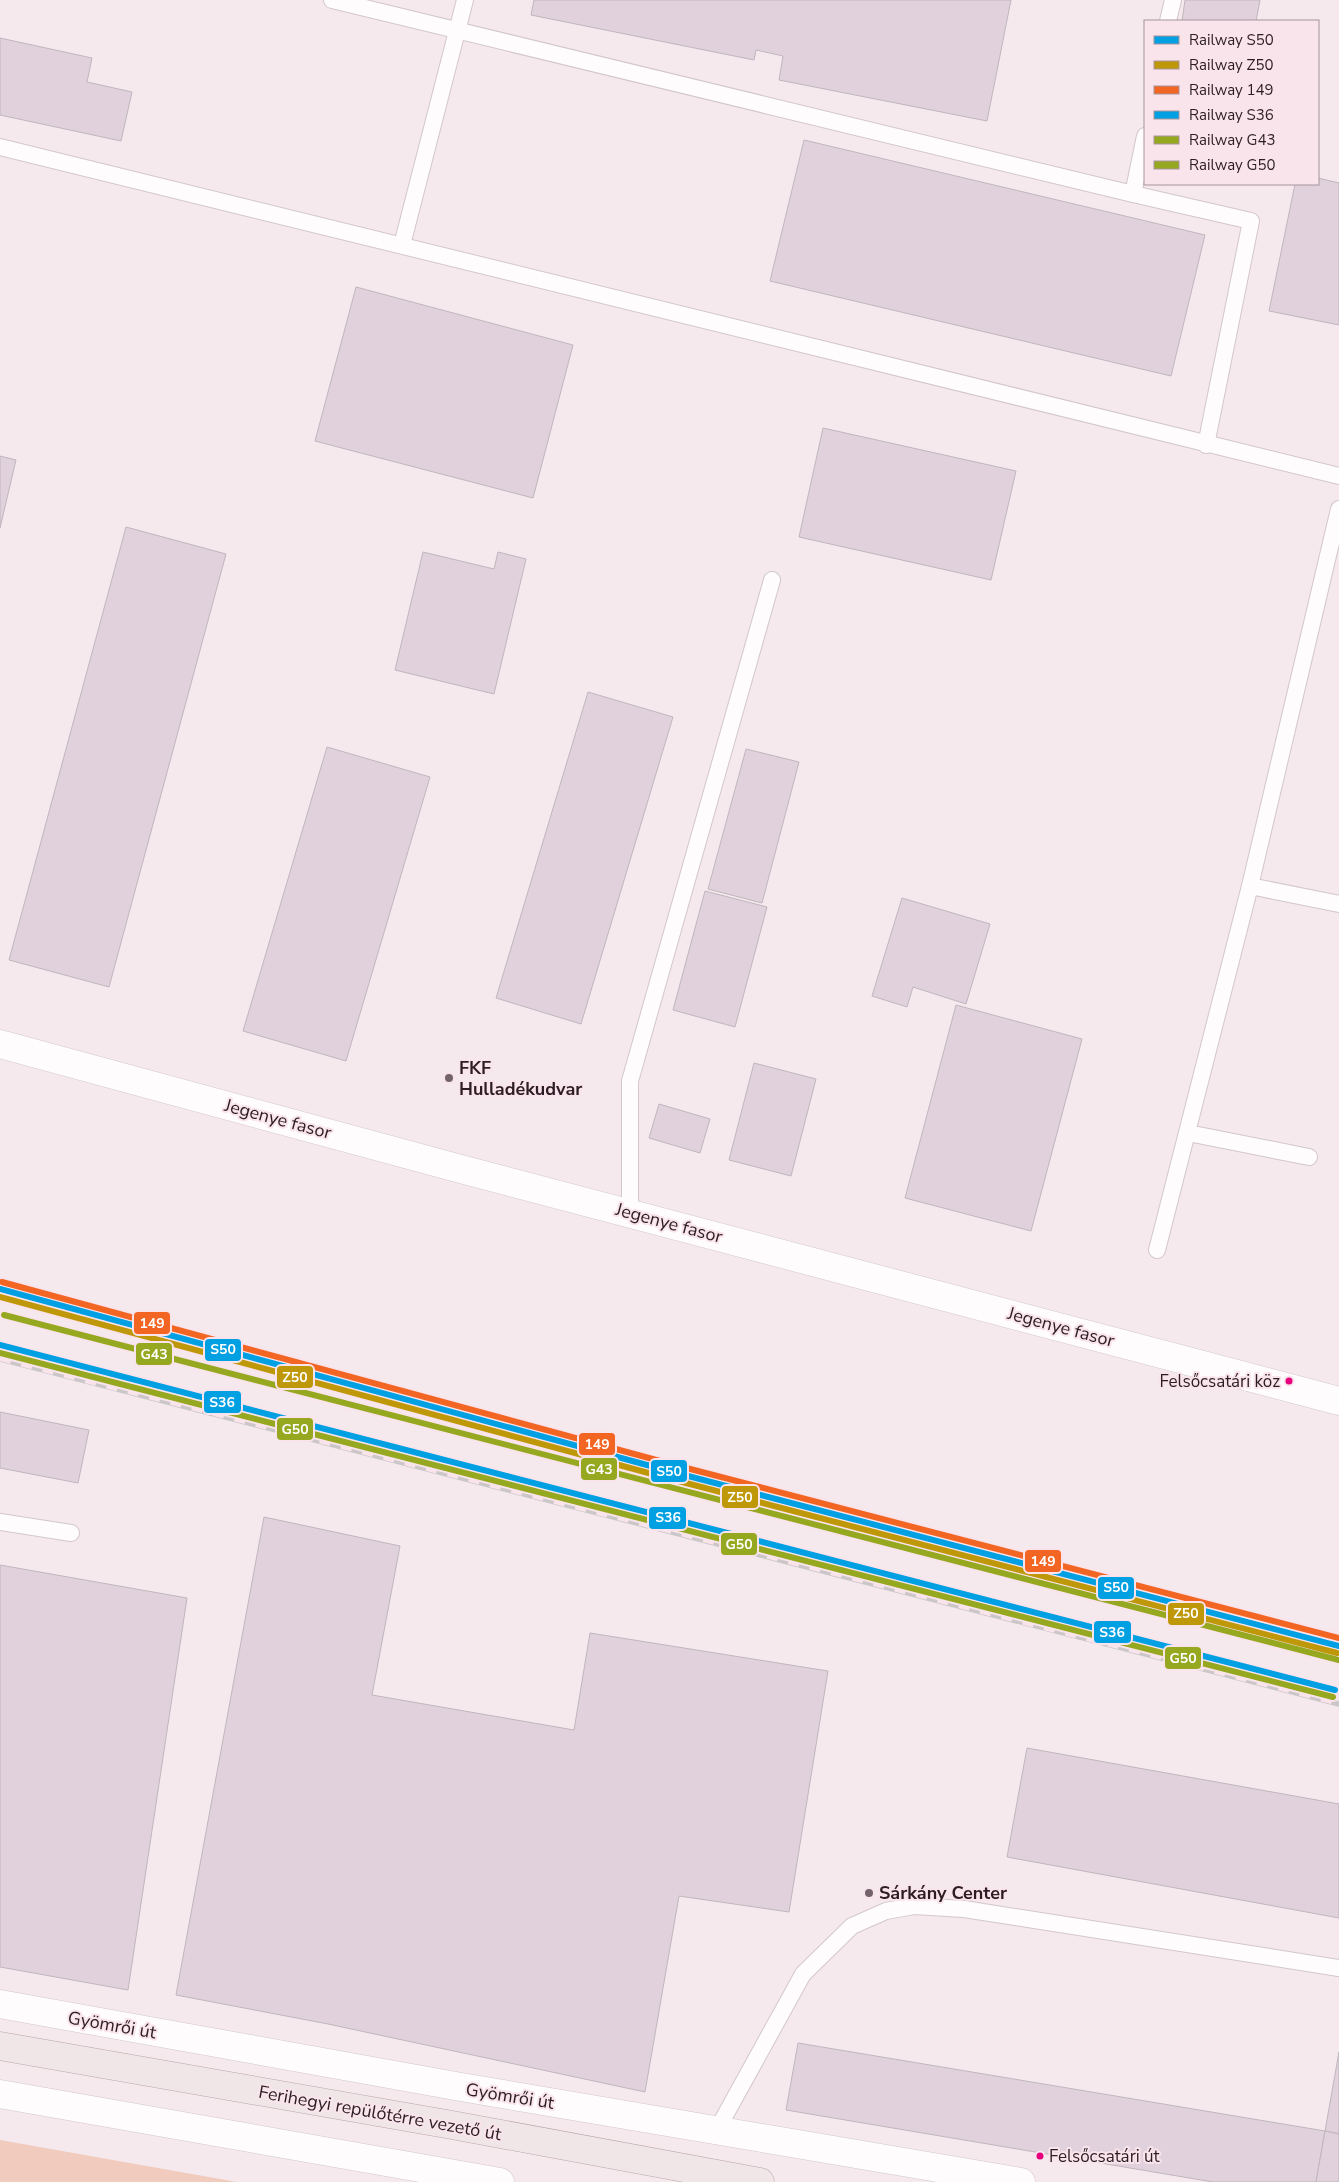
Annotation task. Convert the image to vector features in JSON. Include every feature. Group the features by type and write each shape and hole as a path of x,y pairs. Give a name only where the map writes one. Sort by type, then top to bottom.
{"main road":[{"name":"Ferihegyi repülőtérre vezető út","path":"0,2046 442,2123 760,2182"}],"street":[{"name":"Jegenye fasor","path":"0,1044 457,1168 630,1212 1339,1401"},
{"name":"Gyömrői út","path":"0,2004 471,2089 1021,2182"},
{"path":"0,2094 439,2176 500,2182"}],"lane":[{"path":"332,0 1252,221 1206,445"},
{"path":"402,244 465,0"},
{"path":"1168,20 1172,0"},
{"path":"1134,194 1144,141"},
{"path":"0,147 402,244 1206,445 1339,476"},
{"path":"1157,1250 1250,886 1339,509"},
{"path":"630,1212 630,1081 772,580"},
{"path":"1250,886 1339,904"},
{"path":"1188,1133 1309,1157"},
{"path":"0,1522 71,1533"},
{"path":"717,2130 803,1974 852,1926 886,1911 914,1906 964,1909 1339,1968"}],"shaded area":[{"path":"0,2140 237,2182 0,2182"}],"building":[{"path":"534,0 1011,0 987,121 779,80 783,56 756,50 754,60 531,15"},
{"path":"1185,0 1260,0 1256,20 1182,20"},
{"path":"0,38 92,58 87,82 132,92 121,141 0,115"},
{"path":"804,140 1205,235 1171,376 770,281"},
{"path":"1319,178 1339,183 1339,325 1269,311 1295,185 1319,185"},
{"path":"356,287 573,345 533,498 315,441"},
{"path":"823,428 1016,471 991,580 799,537"},
{"path":"0,456 16,460 0,528"},
{"path":"126,527 226,554 109,987 9,960"},
{"path":"423,552 494,569 498,552 526,559 494,694 395,670"},
{"path":"588,692 673,717 581,1024 496,998"},
{"path":"327,747 430,777 346,1061 243,1031"},
{"path":"746,749 799,762 762,903 708,889"},
{"path":"705,891 767,907 735,1027 673,1010"},
{"path":"902,898 990,924 966,1004 913,987 907,1007 872,996"},
{"path":"956,1005 1082,1039 1031,1231 905,1198"},
{"path":"754,1063 816,1079 791,1176 729,1160"},
{"path":"659,1104 710,1119 700,1153 649,1138"},
{"path":"0,1412 89,1430 78,1483 0,1468"},
{"path":"264,1517 400,1546 372,1695 574,1730 590,1633 828,1671 789,1912 679,1896 645,2092 328,2024 176,1995"},
{"path":"0,1565 187,1598 128,1990 0,1967"},
{"path":"1027,1748 1339,1804 1339,1918 1007,1857"},
{"path":"798,2043 1325,2131 1316,2182 1213,2182 786,2110"},
{"path":"1339,2052 1339,2134 1325,2131"},
{"path":"1325,2131 1339,2134 1339,2182 1316,2182"}],"railway":[{"path":"0,1359 1339,1704"}],"rail line":[{"name":"149","path":"2,1282 671,1464 1339,1638"},
{"name":"S50","path":"0,1289 669,1471 1339,1646"},
{"name":"Z50","path":"0,1297 667,1478 1337,1653"},
{"name":"G43","path":"4,1315 1339,1660"},
{"name":"S36","path":"0,1345 1335,1690"},
{"name":"G50","path":"0,1353 1333,1697"}],"place":[{"name":"FKF Hulladékudvar","path":"449,1078"},
{"name":"Felsőcsatári köz","path":"1289,1381"},
{"name":"Sárkány Center","path":"869,1893"},
{"name":"Felsőcsatári út","path":"1040,2156"}]}
